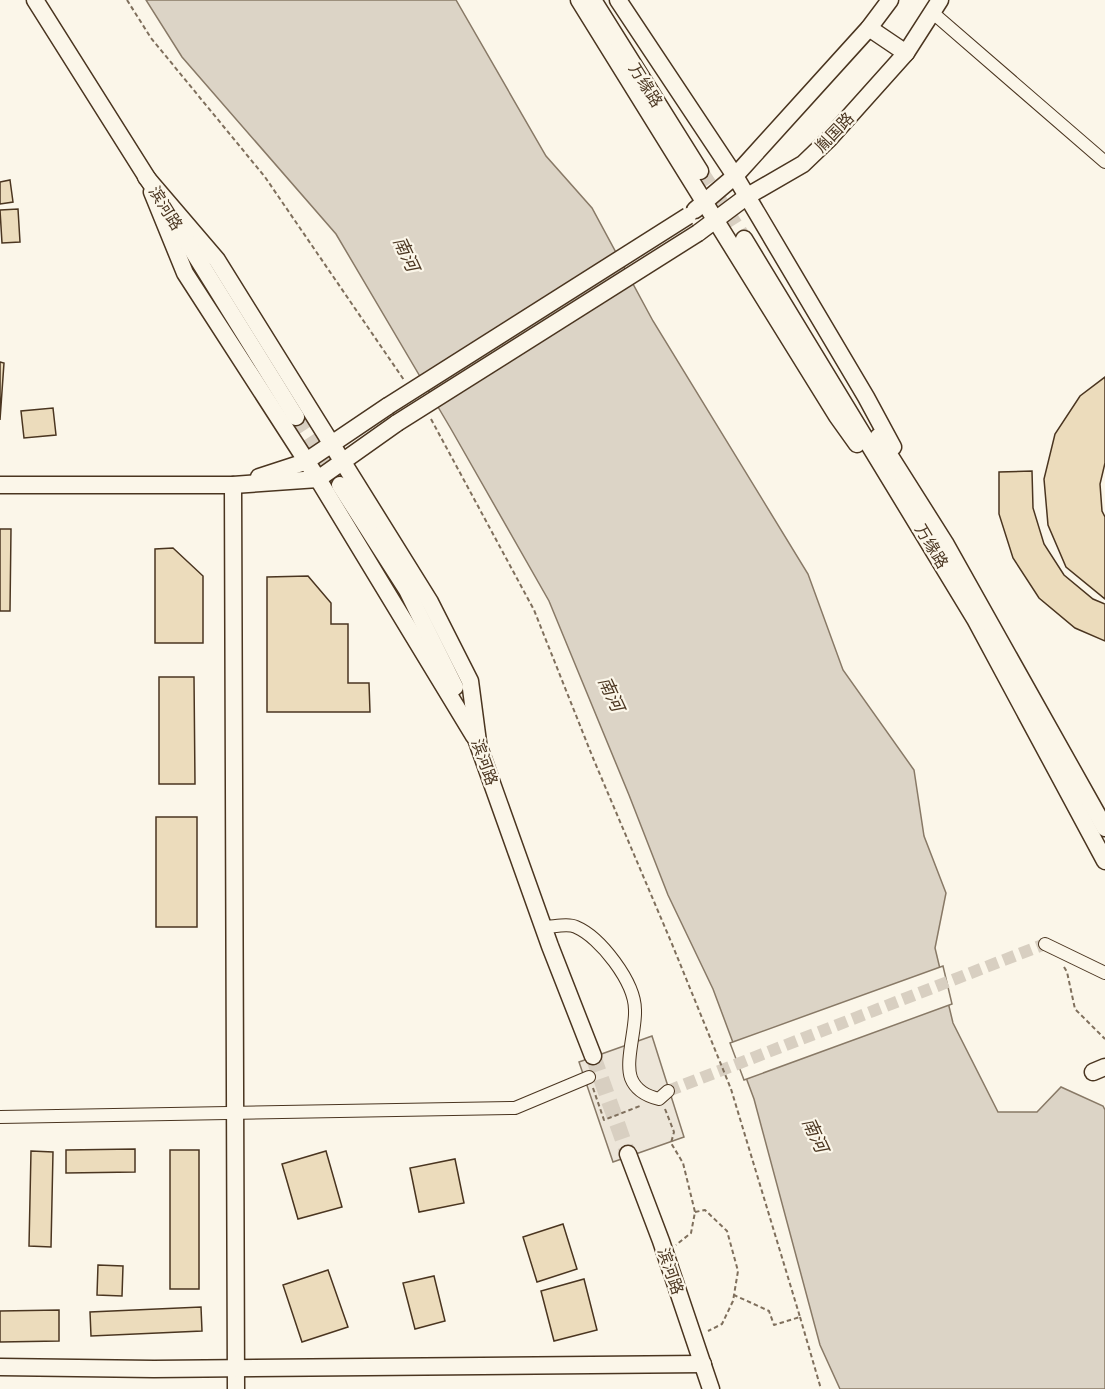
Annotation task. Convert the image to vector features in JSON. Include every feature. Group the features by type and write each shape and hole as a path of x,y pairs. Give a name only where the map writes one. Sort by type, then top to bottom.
{"main road":[{"name":"滨河路","path":"35,0 296,417"},
{"path":"579,0 837,416 946,570"},
{"name":"万缘路","path":"593,0 705,169 602,0"},
{"path":"618,0 735,177 866,397 945,543"},
{"path":"233,485 305,462 388,406 688,216 735,177 869,28 890,0"},
{"name":"胤国路","path":"318,479 397,423 698,233 746,197 803,164 829,139 906,53 936,6"},
{"path":"869,28 906,53"},
{"path":"146,177 218,260 430,602 470,681 478,742"},
{"path":"146,177 185,273 318,479 478,742"},
{"name":"万缘路","path":"1105,828 945,543 748,237 975,619 1105,861"},
{"path":"0,485 233,485 318,479"},
{"path":"233,485 236,1389"},
{"name":"滨河路","path":"340,485 407,590 448,672 478,742 592,1056"},
{"name":"滨河路","path":"628,1154 666,1256 711,1389"},
{"path":"0,1367 703,1365"}],"street":[{"path":"936,6 1105,162"},
{"path":"544,927 574,926 598,941 618,969 630,986 635,1006 635,1028 629,1067 631,1077 642,1092 664,1095"},
{"path":"1045,944 1105,973"},
{"path":"0,1117 515,1108 589,1077"}],"path":[{"path":"127,0 151,38 266,177 405,380"},
{"path":"431,419 534,610 593,758 672,944 730,1089 821,1389"},
{"path":"1060,962 1067,972 1075,1009 1105,1039"},
{"path":"589,1077 604,1120 664,1095 674,1132 671,1143 683,1163 695,1212 691,1233 666,1256"},
{"path":"694,1339 722,1324 734,1294 738,1271 728,1231 705,1210 695,1212"},
{"path":"734,1294 769,1311 774,1325 800,1317"}],"shaded area":[{"path":"652,1036 684,1137 613,1162 579,1062"}],"water":[{"name":"南河","path":"146,0 456,0 546,156 592,208 653,321 808,574 843,670 914,770 924,836 946,893 935,948 953,1023 998,1112 1037,1112 1061,1087 1103,1106 1105,1110 1105,1389 840,1389 820,1345 754,1099 713,989 668,895 549,601 336,234 182,57"}],"pier":[{"path":"943,966 952,1004 744,1080 730,1043"}],"building":[{"path":"10,180 13,202 0,204 0,182"},
{"path":"18,209 20,242 2,243 0,210"},
{"path":"0,362 4,363 0,420"},
{"path":"1105,377 1105,463 1100,484 1102,511 1105,517 1105,599 1066,567 1048,525 1044,479 1055,434 1080,396"},
{"path":"53,408 56,435 24,438 21,411"},
{"path":"1032,471 1033,508 1044,544 1064,575 1093,599 1105,604 1105,641 1075,628 1039,598 1013,558 999,514 999,472"},
{"path":"0,529 11,529 10,611 0,611"},
{"path":"173,548 203,576 203,643 155,643 155,549"},
{"path":"308,576 331,603 331,624 348,624 348,683 369,683 370,712 267,712 267,577"},
{"path":"159,677 194,677 195,784 159,784"},
{"path":"156,817 197,817 197,927 156,927"},
{"path":"135,1149 135,1172 66,1173 66,1150"},
{"path":"170,1150 199,1150 199,1289 170,1289"},
{"path":"31,1151 53,1152 51,1247 29,1246"},
{"path":"326,1151 342,1207 298,1219 282,1164"},
{"path":"455,1159 464,1203 419,1212 410,1168"},
{"path":"563,1224 577,1269 537,1282 523,1237"},
{"path":"98,1265 123,1266 122,1296 97,1295"},
{"path":"328,1270 348,1327 302,1342 283,1285"},
{"path":"434,1276 445,1321 415,1329 403,1283"},
{"path":"584,1279 597,1330 554,1341 541,1291"},
{"path":"201,1307 202,1331 91,1336 90,1312"},
{"path":"59,1310 59,1341 0,1342 0,1311"}],"tunnel":[{"path":"700,171 744,239"},
{"path":"296,417 340,485"},
{"path":"668,1091 1045,944"},
{"path":"593,1056 628,1154"}]}
